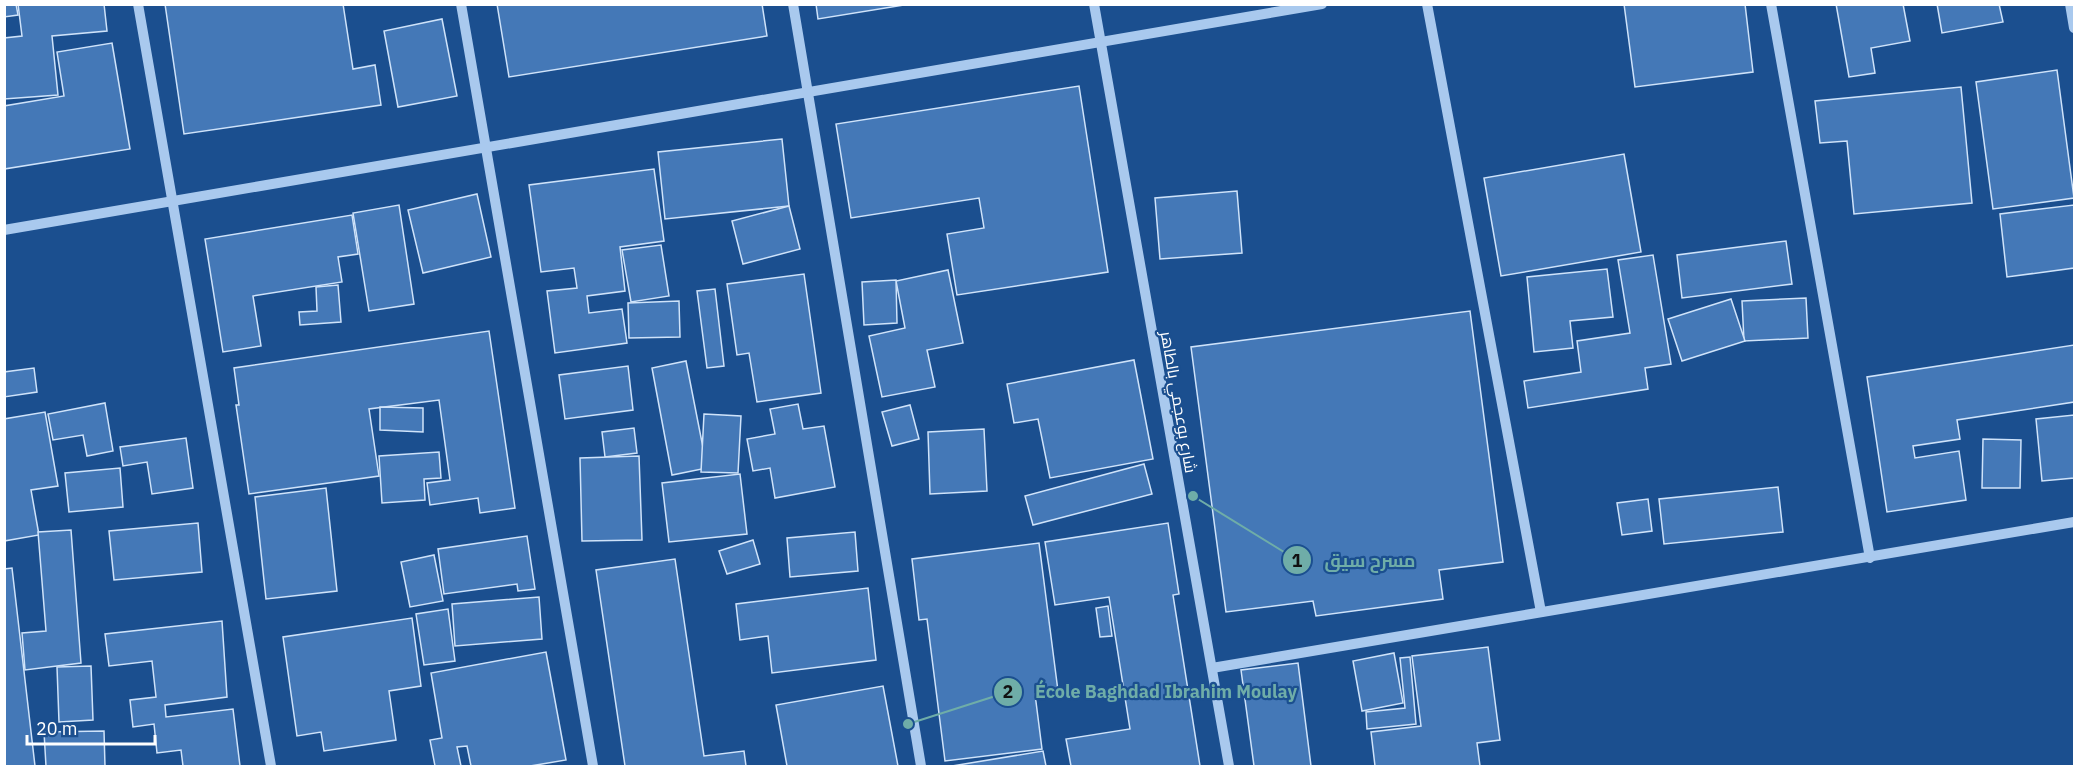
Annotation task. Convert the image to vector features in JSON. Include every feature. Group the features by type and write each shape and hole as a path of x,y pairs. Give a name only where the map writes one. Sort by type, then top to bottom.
{"street":[{"path":"138,4 271,766"},
{"path":"461,4 593,766"},
{"path":"793,4 921,766"},
{"name":"شارع بوعجمي بالطاهر","path":"1094,4 1229,766"},
{"path":"4,230 1322,4"},
{"path":"1427,4 1541,612"},
{"path":"1771,4 1870,558"},
{"path":"2070,4 2074,28"},
{"path":"1212,668 2074,522"}],"building":[{"path":"4,4 16,4 18,15 4,17"},
{"path":"18,4 104,4 107,31 52,36 58,95 4,99 4,38 22,36"},
{"path":"165,4 343,4 353,69 375,65 381,105 184,134"},
{"path":"497,4 762,4 767,36 509,77"},
{"path":"816,4 910,4 818,19"},
{"path":"1624,4 1745,4 1753,72 1635,87"},
{"path":"1836,4 1903,4 1910,41 1871,48 1875,73 1849,77"},
{"path":"1937,4 1999,4 2003,22 1942,33"},
{"path":"442,19 457,96 398,107 384,31"},
{"path":"112,43 130,149 4,169 4,106 64,96 57,52"},
{"path":"2057,70 2074,198 1993,209 1976,82"},
{"path":"1079,86 1108,272 957,295 947,234 984,228 979,198 851,218 836,124"},
{"path":"1961,87 1972,203 1854,214 1847,141 1820,143 1815,101"},
{"path":"782,139 789,206 665,219 658,152"},
{"path":"1624,154 1641,252 1501,276 1484,178"},
{"path":"654,169 664,241 620,247 625,291 587,296 589,313 622,309 627,343 555,353 547,291 577,288 574,268 541,272 529,185"},
{"path":"1237,191 1242,253 1160,259 1155,198"},
{"path":"477,194 491,257 423,273 408,210"},
{"path":"399,205 414,304 369,311 353,213"},
{"path":"2074,205 2074,268 2007,277 2000,214"},
{"path":"789,206 800,249 743,264 732,221"},
{"path":"352,215 358,254 338,257 342,282 253,296 261,346 223,352 205,239"},
{"path":"1786,241 1792,284 1682,298 1677,255"},
{"path":"661,245 669,296 631,302 622,250"},
{"path":"1653,255 1671,364 1645,368 1648,389 1528,408 1524,381 1581,372 1577,341 1630,333 1618,260"},
{"path":"1607,269 1613,317 1570,321 1573,348 1534,352 1527,277"},
{"path":"948,270 963,343 927,350 935,387 882,397 869,336 905,328 896,281"},
{"path":"804,274 821,393 757,402 749,353 737,355 727,284"},
{"path":"896,280 897,323 864,325 862,282"},
{"path":"338,285 341,322 300,325 299,312 317,311 316,287"},
{"path":"715,289 724,366 707,368 697,291"},
{"path":"1806,298 1808,338 1744,341 1742,301"},
{"path":"1731,299 1745,341 1682,361 1668,319"},
{"path":"679,301 680,337 629,338 628,303"},
{"path":"1470,311 1503,562 1439,570 1443,599 1316,616 1313,601 1226,612 1191,347"},
{"path":"489,331 515,508 480,513 478,498 430,505 427,483 450,480 439,400 369,409 379,476 249,494 236,405 239,405 234,368"},
{"path":"2074,345 2074,402 1957,420 1960,439 1913,446 1915,458 1959,451 1966,500 1887,512 1867,377"},
{"path":"1134,360 1153,459 1050,478 1038,419 1014,423 1007,384"},
{"path":"686,361 707,468 672,475 652,368"},
{"path":"628,366 633,410 565,419 559,375"},
{"path":"34,368 37,392 4,397 4,372"},
{"path":"105,403 113,451 87,456 83,435 53,440 48,414"},
{"path":"798,404 803,429 824,426 835,487 775,498 770,468 753,471 747,439 775,434 770,409"},
{"path":"910,405 919,439 892,446 882,412"},
{"path":"380,407 423,408 423,432 380,430"},
{"path":"45,412 58,486 31,490 39,535 4,541 4,419"},
{"path":"704,414 741,416 738,473 701,472"},
{"path":"2074,415 2074,478 2042,481 2036,419"},
{"path":"634,428 637,453 605,457 602,432"},
{"path":"984,429 987,491 930,494 928,432"},
{"path":"186,438 193,488 152,494 147,462 123,466 120,447"},
{"path":"1983,439 2021,440 2020,488 1982,488"},
{"path":"439,452 441,478 424,479 425,500 382,503 379,456"},
{"path":"639,456 642,540 582,541 580,458"},
{"path":"1144,464 1152,494 1033,525 1025,496"},
{"path":"120,468 123,507 69,512 65,473"},
{"path":"740,474 747,534 669,542 662,483"},
{"path":"1778,487 1783,532 1664,544 1659,499"},
{"path":"326,488 337,591 266,599 255,497"},
{"path":"1648,499 1652,531 1622,535 1617,503"},
{"path":"198,523 202,572 114,580 109,531"},
{"path":"1168,523 1179,594 1173,595 1200,766 1071,766 1066,739 1130,729 1109,597 1055,605 1045,542"},
{"path":"71,530 81,663 25,670 22,633 46,631 38,532"},
{"path":"855,532 858,571 790,577 787,538"},
{"path":"527,536 535,589 518,591 517,584 444,594 438,549"},
{"path":"753,540 760,564 727,574 719,551"},
{"path":"1039,543 1058,691 1035,694 1042,749 945,761 927,619 919,620 912,559"},
{"path":"434,555 443,601 410,607 401,562"},
{"path":"675,559 704,756 744,751 746,766 625,766 596,570"},
{"path":"12,568 35,766 4,766 4,569"},
{"path":"868,588 876,660 772,673 768,636 740,640 736,604"},
{"path":"539,597 542,639 455,646 452,604"},
{"path":"1108,606 1112,636 1100,637 1096,608"},
{"path":"448,609 455,661 424,665 416,614"},
{"path":"412,618 421,686 389,691 396,740 324,751 321,732 297,736 283,637"},
{"path":"222,621 227,697 165,705 166,717 233,709 240,766 183,766 181,750 157,753 154,724 133,727 130,700 156,697 152,661 109,666 105,634"},
{"path":"1488,647 1500,740 1477,743 1480,766 1375,766 1371,732 1421,726 1412,656"},
{"path":"546,652 566,760 530,766 471,766 467,746 457,747 461,766 435,766 430,740 442,738 431,673"},
{"path":"1394,653 1403,703 1362,711 1353,661"},
{"path":"1410,657 1416,724 1367,729 1366,712 1405,708 1400,658"},
{"path":"1298,663 1311,766 1254,766 1241,670"},
{"path":"91,666 93,720 59,722 57,667"},
{"path":"883,686 898,766 787,766 776,705"},
{"path":"104,731 105,766 46,766 44,732"},
{"path":"1043,751 1046,766 952,766"}],"place":[{"name":"مسرح سيق","path":"1193,496"},
{"name":"École Baghdad Ibrahim Moulay","path":"908,724"}]}
